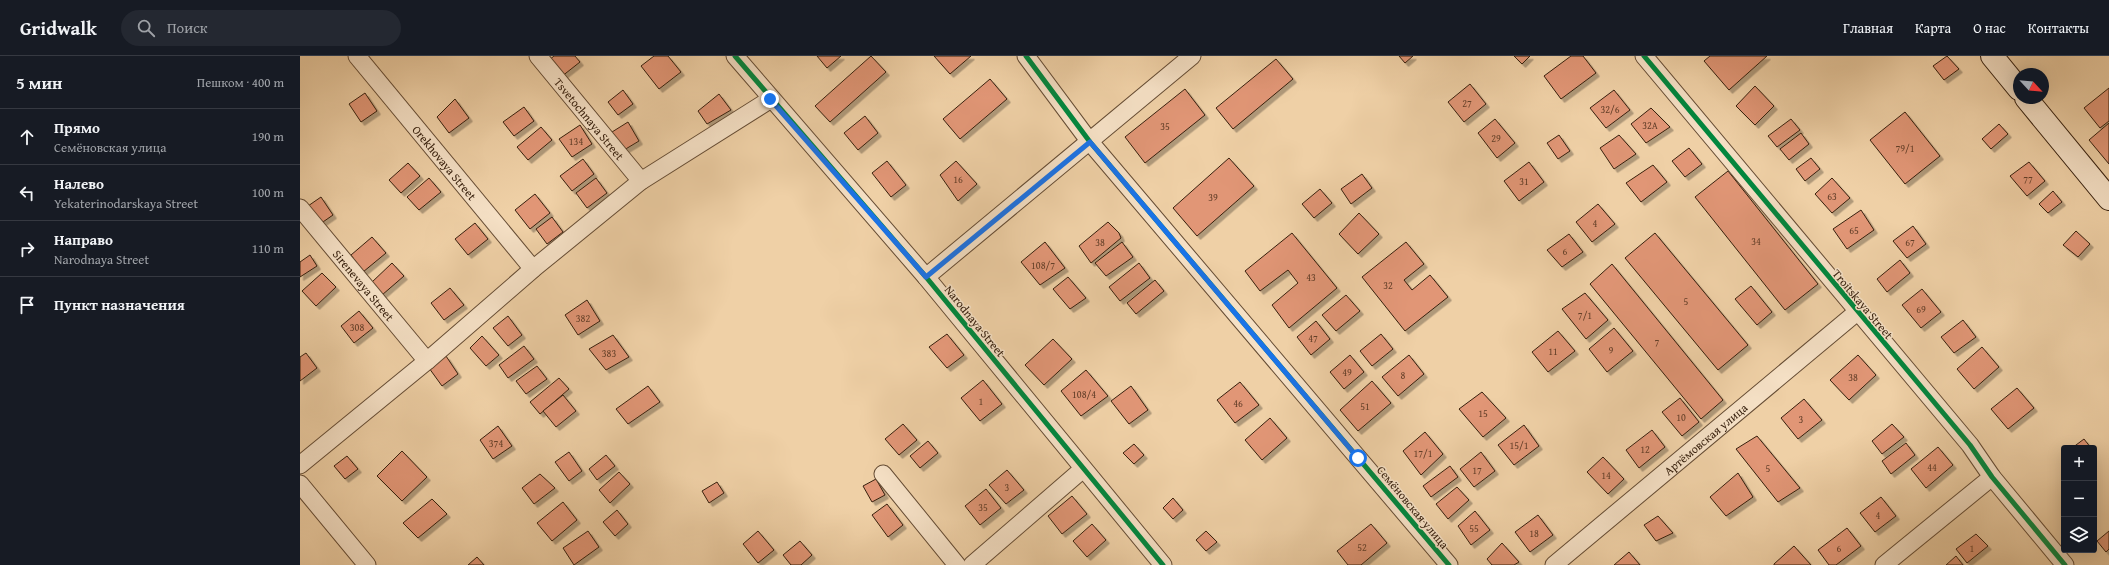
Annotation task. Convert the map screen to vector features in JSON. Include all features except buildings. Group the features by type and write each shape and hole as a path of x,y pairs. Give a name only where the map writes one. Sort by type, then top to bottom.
{"street":[{"name":"Orekhovaya Street","path":"357,56 533,269"},
{"name":"Tsvetochnaya Street","path":"538,56 641,181"},
{"name":"Narodnaya Street","path":"735,56 770,99 926,277 1163,565"},
{"name":"Семёновская улица","path":"1026,56 1090,142 1449,565"},
{"path":"926,277 1192,56"},
{"name":"Troitskaya Street","path":"1644,56 1970,445 1992,477 2065,565"},
{"path":"1992,56 2013,82"},
{"path":"300,465 427,361 533,269 641,181 770,99"},
{"path":"2031,104 2109,199"},
{"name":"Sirenevaya Street","path":"300,208 427,361"},
{"name":"Артёмовская улица","path":"1554,565 1857,312"},
{"path":"972,565 1084,469"},
{"path":"883,474 957,565"},
{"path":"1884,565 1992,477"},
{"path":"300,484 367,565"}],"cycle path":[{"path":"735,56 926,277 1163,565"},
{"path":"1026,56 1090,142 1449,565"},
{"path":"1644,56 1970,445 1992,477 2065,565"}],"route":[{"path":"770,99 926,277 1090,142 1358,458"}]}
